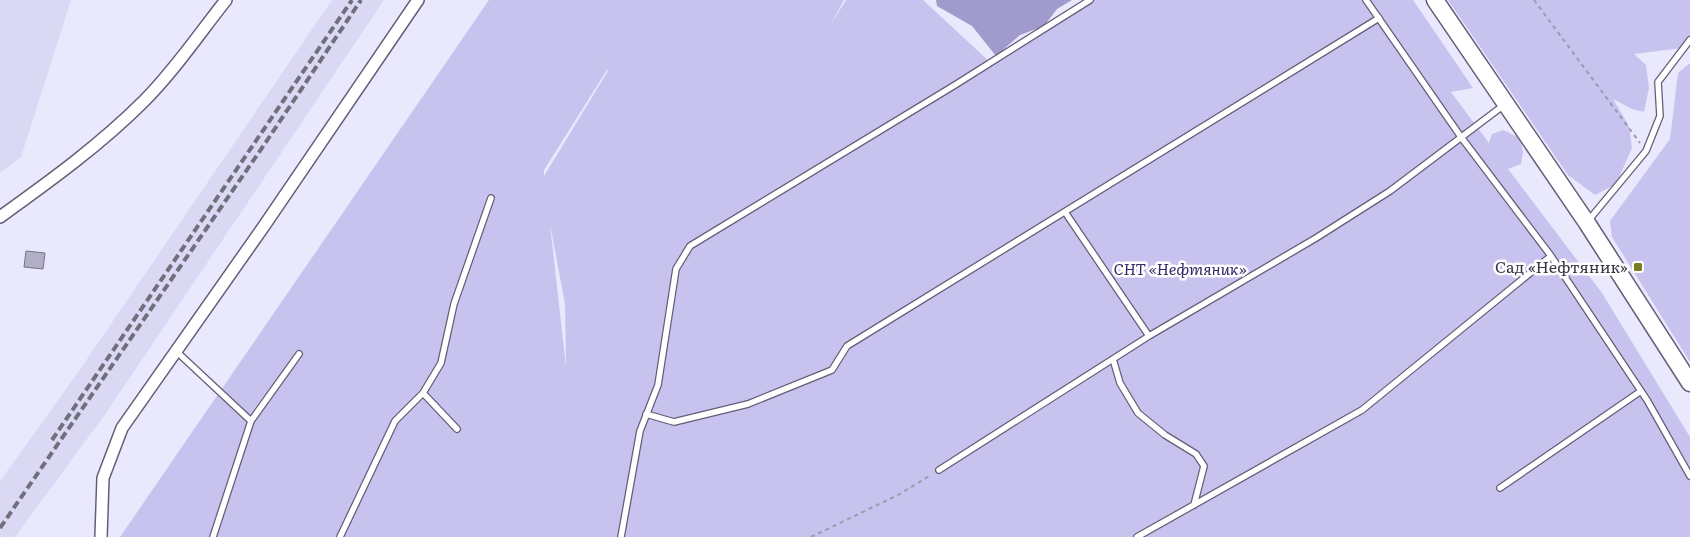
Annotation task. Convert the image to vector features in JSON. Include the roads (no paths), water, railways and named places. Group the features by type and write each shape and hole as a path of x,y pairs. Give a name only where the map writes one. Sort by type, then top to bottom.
{"street":[{"path":"0,217 95,146 144,101 186,52 226,0"},
{"path":"101,537 103,478 122,428 264,226 418,0"},
{"path":"1435,0 1587,222 1690,383"}],"lane":[{"path":"621,537 640,431 658,385 676,269 690,246 955,85 1090,0"},
{"path":"1366,0 1461,137 1551,256 1641,391 1690,476"},
{"path":"646,414 674,422 748,404 832,370 847,346 1379,18"},
{"path":"1587,222 1646,150 1660,116 1658,82 1690,40"},
{"path":"939,470 1149,336 1324,233 1390,191 1507,104"},
{"path":"340,537 396,421 423,393 441,363 454,304 492,198"},
{"path":"1065,212 1149,336"},
{"path":"1137,537 1362,410 1551,256"},
{"path":"176,351 251,421"},
{"path":"213,537 251,421 299,354"},
{"path":"1113,359 1120,383 1138,413 1165,435 1196,454 1204,466 1194,505"},
{"path":"1500,488 1641,391"},
{"path":"423,393 457,429"}],"railway":[{"path":"52,440 352,0"},
{"path":"0,528 264,145 361,0"}],"place":[{"name":"Сад «Нефтяник»","path":"1638,267"}],"park label":[{"name":"СНТ «Нефтяник»","path":"1180,269"}]}
